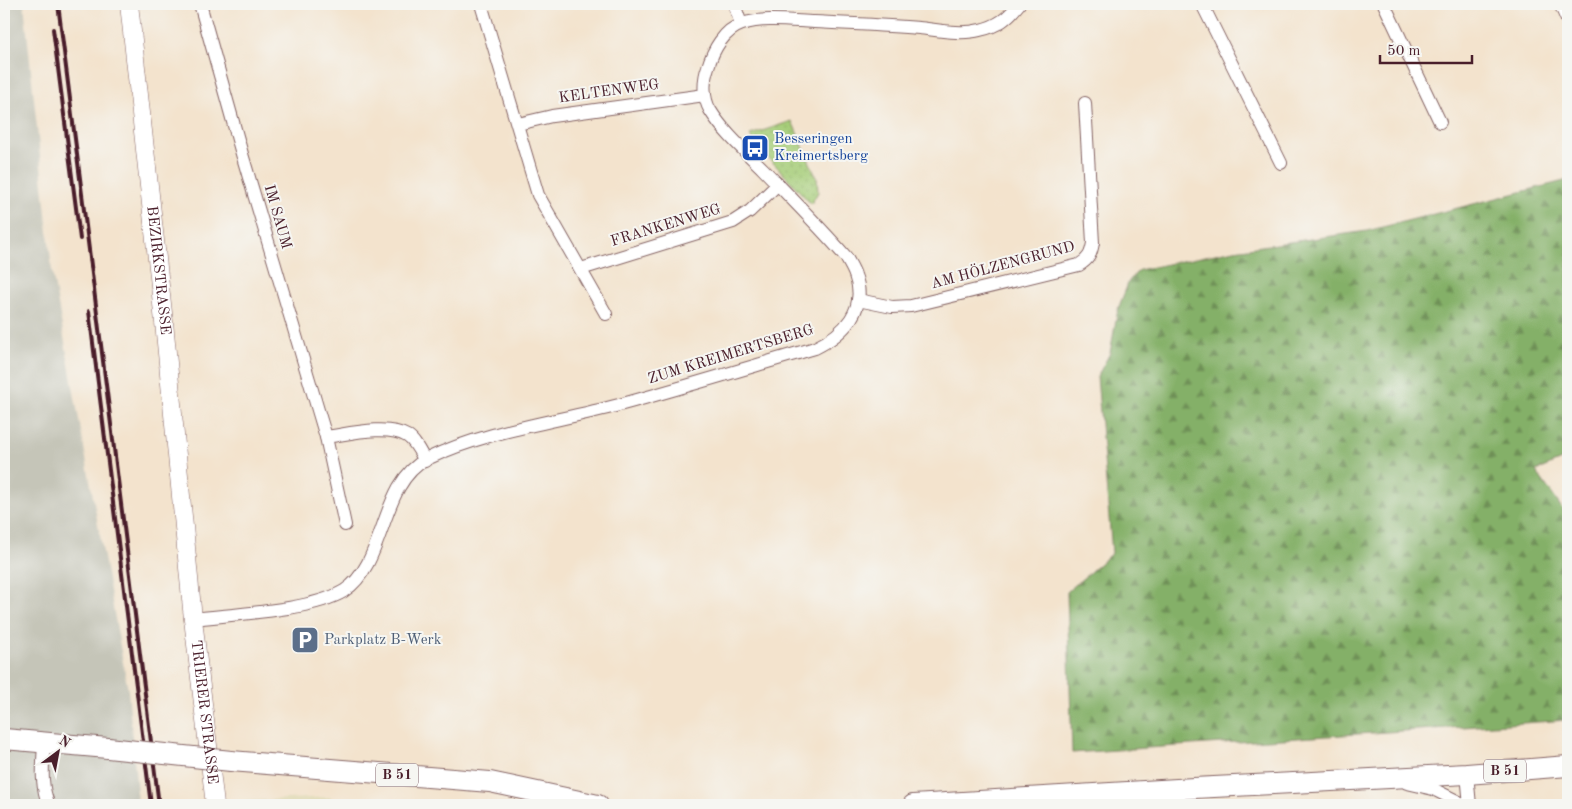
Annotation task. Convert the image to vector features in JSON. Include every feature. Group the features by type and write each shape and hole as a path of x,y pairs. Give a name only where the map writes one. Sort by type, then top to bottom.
{"main road":[{"name":"B 51","path":"4,739 231,761 490,782 598,805"},
{"name":"B 51","path":"913,805 1467,774 1568,766"},
{"name":"B 51","path":"508,786 541,796 562,805"}],"street":[{"name":"BEZIRKSTRASSE","path":"129,4 164,322 192,619"},
{"name":"IM SAUM","path":"200,4 242,154 326,437 345,525"},
{"path":"481,4 496,60 518,124 538,195 606,314"},
{"path":"734,4 741,24 763,21 792,21 957,31 978,31 992,26 1009,17 1019,4"},
{"path":"1202,4 1282,163"},
{"path":"1384,4 1440,122"},
{"path":"1560,4 1568,22"},
{"name":"ZUM KREIMERTSBERG","path":"192,619 290,607 330,598 345,590 357,579 368,563 389,509 401,486 411,473 425,461 456,447 496,435 620,405 815,348 840,333 848,324 858,300 856,276 846,257 720,123 709,108 705,95 704,76 712,55 726,34 741,24"},
{"name":"KELTENWEG","path":"518,124 552,116 705,95"},
{"name":"AM HÖLZENGRUND","path":"858,300 892,307 911,306 1079,265 1086,261 1091,255 1093,244 1085,103"},
{"name":"FRANKENWEG","path":"581,269 733,222 750,211 778,184"},
{"path":"326,437 365,432 385,431 398,433 407,436 416,444 425,461"},
{"name":"TRIERER STRASSE","path":"192,619 215,805"},
{"path":"44,743 42,783 49,805"},
{"path":"1467,774 1470,805"},
{"path":"1368,779 1397,781 1433,789 1465,805"}],"shaded area":[{"path":"4,4 24,4 52,271 128,690 138,805 4,805"},
{"path":"331,797 340,805 201,805 201,803"}],"green space":[{"path":"792,121 817,179 818,192 811,204 755,143 750,135"},
{"path":"1568,180 1568,457 1536,471 1568,517 1568,720 1072,753 1067,592 1112,553 1097,377 1110,353 1118,309 1129,281 1139,270 1234,250 1367,231"}],"railway":[{"path":"58,4 159,805"},
{"path":"53,29 80,239"},
{"path":"89,311 151,805"}],"place":[{"name":"Besseringen Kreimertsberg","path":"755,148"},
{"name":"Parkplatz B-Werk","path":"305,640"}]}
